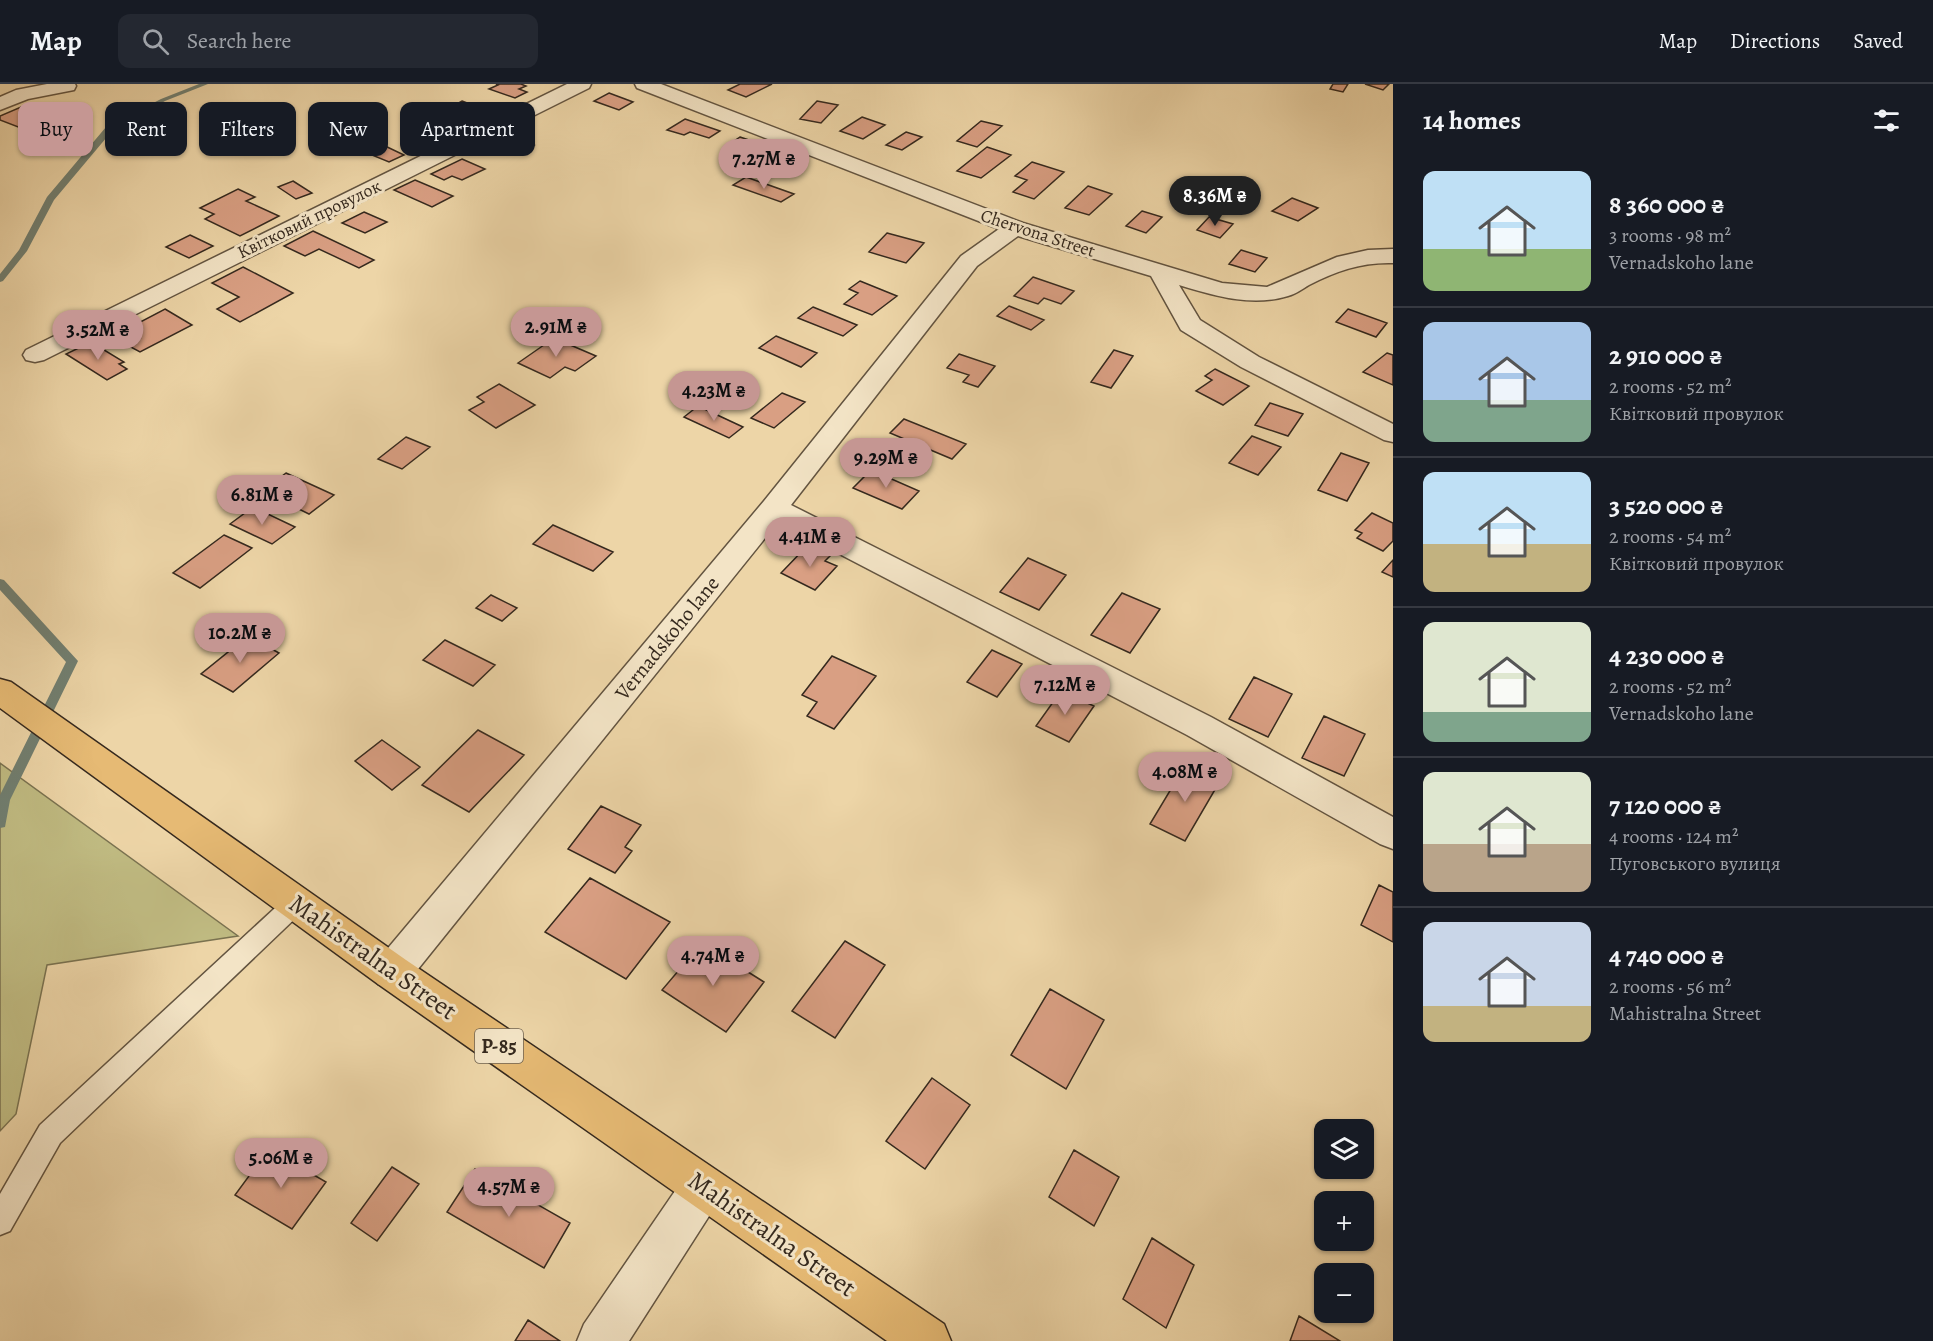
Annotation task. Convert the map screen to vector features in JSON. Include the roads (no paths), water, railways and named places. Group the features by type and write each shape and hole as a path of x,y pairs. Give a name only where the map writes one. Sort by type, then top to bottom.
{"main road":[{"name":"Mahistralna Street","path":"5,695 392,972 927,1341"}],"street":[{"name":"Квітковий провулок","path":"35,355 582,84"},
{"name":"Chervona Street","path":"644,84 1015,228 1160,271"},
{"path":"0,104 23,94 67,86"},
{"name":"Vernadskoho lane","path":"392,972 774,508 969,261 1015,228"},
{"path":"1160,271 1228,291 1257,294 1280,292 1338,263 1359,258 1393,256"},
{"path":"1160,271 1190,325 1250,362 1393,434"},
{"path":"774,508 1199,726 1393,834"},
{"path":"601,1341 703,1187"}],"lane":[{"path":"0,1221 50,1134 296,903"}],"waterway":[{"path":"0,279 23,251 50,199 109,129 163,100 205,84"},
{"path":"0,583 72,661 4,800 0,823"}]}
